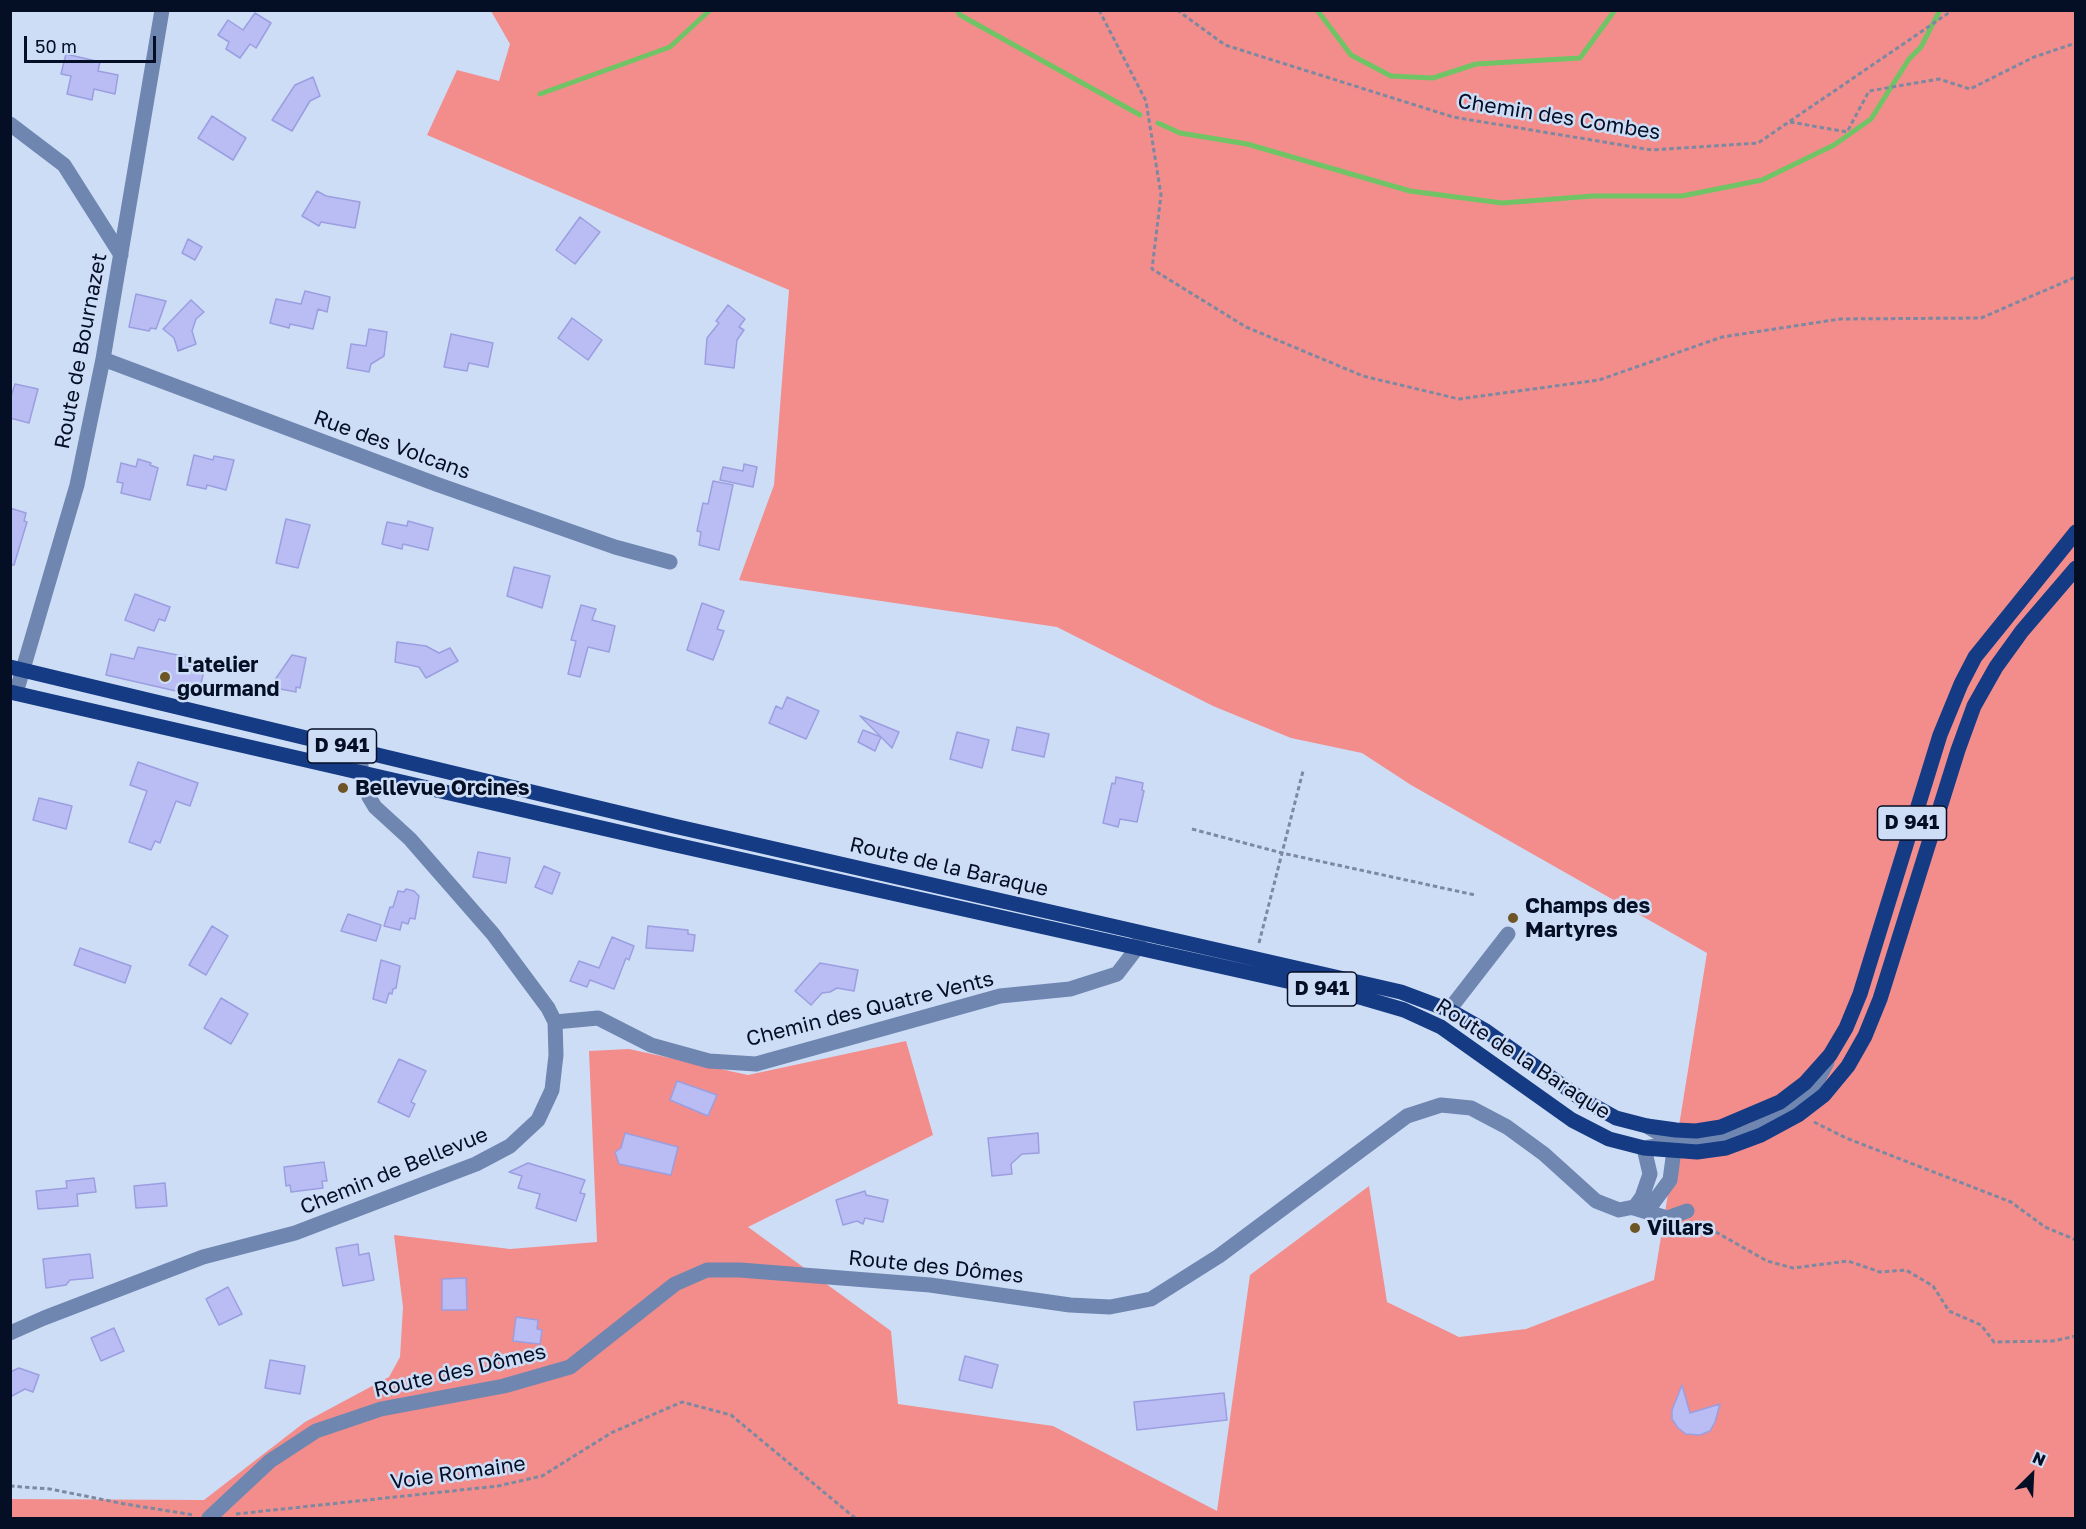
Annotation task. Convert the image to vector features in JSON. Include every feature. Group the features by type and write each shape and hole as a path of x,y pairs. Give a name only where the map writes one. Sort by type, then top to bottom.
{"main road":[{"name":"Route de la Baraque","path":"17,669 684,828 1401,992 1449,1010 1486,1031 1580,1098 1616,1118 1647,1126 1696,1131 1721,1127 1780,1102 1806,1083 1830,1055 1846,1028 1860,994 1940,735 1961,684 1975,657 2076,532"},
{"name":"Route de la Baraque","path":"13,693 1363,998 1404,1010 1441,1027 1572,1120 1609,1139 1644,1148 1675,1147 1697,1152 1726,1148 1761,1135 1798,1115 1824,1095 1848,1066 1865,1036 1880,999 1974,706 1996,668 2022,632 2076,567"}],"street":[{"name":"Route de Bournazet","path":"13,693 17,669 77,485 103,359 162,10"},
{"path":"10,124 64,165 121,255"},
{"name":"Rue des Volcans","path":"103,359 436,484 615,547 670,562"},
{"name":"Chemin de Bellevue","path":"10,1333 203,1257 295,1233 476,1164 510,1146 538,1120 552,1090 556,1055 555,1022 548,1008 493,934 410,839 375,807 369,797 362,773 361,751"},
{"name":"Chemin des Quatre Vents","path":"555,1022 598,1018 651,1045 709,1061 756,1064 1000,996 1070,989 1117,974 1137,948 1141,933"},
{"path":"1449,1010 1508,934"},
{"name":"Route de la Baraque","path":"1675,1147 1721,1141 1754,1130 1789,1110 1813,1089 1830,1055"},
{"name":"Route des Dômes","path":"210,1518 270,1461 316,1431 381,1409 504,1386 570,1367 675,1284 707,1270 740,1270 930,1285 1070,1305 1110,1307 1151,1299 1219,1256 1407,1116 1441,1105 1471,1108 1507,1127 1544,1154 1596,1202 1619,1210 1634,1208 1667,1218"},
{"path":"1634,1208 1653,1203 1670,1180 1675,1147 1647,1126"},
{"path":"1634,1208 1642,1197 1650,1174 1644,1148"},
{"path":"1667,1218 1687,1212"}],"path":[{"path":"1099,10 1146,101 1161,195 1152,269 1246,327 1363,376 1459,399 1599,380 1722,337 1840,319 1981,318 2076,277"},
{"name":"Chemin des Combes","path":"1177,10 1225,45 1453,117 1652,150 1758,143 1953,10"},
{"path":"1790,122 1847,132 1869,92 1939,79 1970,89 2034,57 2076,43"},
{"path":"1255,959 1303,771"},
{"path":"1192,829 1282,853 1475,895"},
{"path":"1798,1115 1846,1138 2011,1202 2045,1227 2076,1240"},
{"path":"1667,1218 1714,1231 1767,1261 1793,1268 1848,1261 1880,1272 1906,1270 1933,1286 1949,1311 1980,1325 1994,1341 2053,1341 2076,1336"},
{"name":"Voie Romaine","path":"10,1486 50,1489 210,1518 434,1494 509,1484 542,1476 611,1433 682,1402 731,1415 855,1518"}],"shaded area":[{"path":"491,11 2075,11 2075,1518 11,1518 11,1499 204,1500 305,1422 389,1377 400,1357 403,1307 394,1235 510,1249 597,1242 589,1051 629,1049 748,1075 906,1041 933,1135 748,1227 891,1331 898,1404 1053,1426 1217,1511 1250,1275 1369,1186 1387,1302 1459,1337 1526,1329 1654,1280 1707,953 1411,785 1362,753 1291,738 1213,706 1057,627 739,580 774,485 789,290 427,135 457,70 499,81 510,44"}],"building":[{"path":"255,13 271,23 256,48 250,44 240,58 226,49 229,42 218,35 228,20 243,30"},
{"path":"66,54 100,62 98,71 118,75 115,94 94,89 92,100 67,94 71,76 61,74"},
{"path":"313,77 320,96 310,101 292,131 272,120 295,85"},
{"path":"212,116 246,138 233,160 198,138"},
{"path":"317,191 326,196 360,202 355,228 321,222 319,226 302,216"},
{"path":"580,217 600,232 575,264 556,250"},
{"path":"188,239 202,247 195,260 182,253"},
{"path":"305,291 330,297 327,312 318,309 313,329 290,324 289,328 270,323 276,299 301,304"},
{"path":"136,294 166,301 156,329 151,328 149,331 129,327"},
{"path":"191,300 204,312 196,319 192,331 196,344 178,351 174,338 163,329"},
{"path":"728,305 745,319 739,327 744,330 737,340 734,368 705,364 707,338 719,323 716,321"},
{"path":"572,318 602,340 588,360 558,338"},
{"path":"369,329 387,332 384,356 371,364 369,372 347,368 351,344 366,346"},
{"path":"451,334 493,343 488,367 469,363 467,371 444,367"},
{"path":"15,384 38,389 29,423 10,418 10,399"},
{"path":"194,455 213,460 214,456 234,460 226,490 207,485 206,489 187,485"},
{"path":"138,459 158,468 150,500 121,493 123,483 117,482 121,463 136,467"},
{"path":"744,464 757,467 753,487 720,480 723,467 743,471"},
{"path":"713,481 733,485 719,550 699,545 701,532 697,531 703,503 708,504"},
{"path":"10,508 26,513 24,521 27,522 14,565 10,565"},
{"path":"286,519 310,525 298,568 276,563"},
{"path":"408,521 433,528 428,550 403,544 402,549 382,544 387,522 407,526"},
{"path":"514,567 550,576 542,608 507,596"},
{"path":"135,594 170,607 165,621 159,619 154,631 125,620"},
{"path":"702,603 724,611 717,629 724,631 713,660 687,650"},
{"path":"581,605 596,609 592,620 615,626 609,652 588,647 580,677 568,674 576,641 571,640"},
{"path":"397,642 426,646 439,653 450,648 458,661 426,678 419,667 395,662"},
{"path":"138,647 192,658 189,669 204,671 198,696 106,675 111,654 134,659"},
{"path":"292,655 306,658 300,688 296,687 296,692 270,687"},
{"path":"787,697 819,711 806,739 769,723 776,706 782,709"},
{"path":"860,716 899,732 892,748"},
{"path":"1017,727 1049,734 1044,757 1012,750"},
{"path":"863,730 881,737 875,751 858,742"},
{"path":"957,732 989,740 982,768 950,759"},
{"path":"138,762 198,783 190,806 176,801 160,843 155,841 151,850 129,842 147,791 130,785"},
{"path":"1116,777 1143,783 1142,790 1144,791 1137,822 1120,819 1118,827 1103,823 1112,783 1115,784"},
{"path":"39,798 72,806 66,829 33,820"},
{"path":"478,852 510,858 506,883 473,877"},
{"path":"544,866 560,873 552,894 535,887"},
{"path":"406,889 414,891 419,896 415,919 410,918 408,924 402,922 400,930 384,926 398,891 404,892"},
{"path":"348,914 381,925 376,941 341,931"},
{"path":"212,926 228,936 206,975 189,965"},
{"path":"648,926 688,930 688,934 695,935 693,951 646,948"},
{"path":"612,937 634,946 629,960 626,958 614,989 590,980 587,987 570,981 579,961 599,968"},
{"path":"80,948 131,966 125,983 74,965"},
{"path":"381,960 400,966 396,988 393,989 392,994 389,993 386,1003 373,999"},
{"path":"820,963 858,970 854,991 837,988 822,993 811,1005 795,991"},
{"path":"221,998 248,1014 231,1044 204,1028"},
{"path":"399,1059 426,1071 411,1102 415,1104 409,1117 378,1102"},
{"path":"677,1081 717,1095 708,1116 670,1100"},
{"path":"625,1133 678,1147 671,1175 619,1164 615,1152 621,1148"},
{"path":"1038,1133 1039,1153 1022,1154 1011,1164 1012,1174 992,1176 988,1138"},
{"path":"324,1162 327,1181 322,1181 323,1188 291,1192 290,1185 286,1186 284,1167"},
{"path":"528,1163 585,1180 580,1193 585,1194 576,1221 536,1208 540,1194 518,1188 522,1176 509,1172"},
{"path":"94,1178 96,1192 77,1194 78,1206 38,1209 36,1191 67,1188 66,1181"},
{"path":"165,1183 167,1206 136,1208 134,1186"},
{"path":"865,1191 866,1195 888,1200 883,1222 865,1218 863,1224 857,1221 843,1225 836,1200"},
{"path":"358,1244 359,1255 369,1253 374,1280 343,1286 336,1248"},
{"path":"90,1254 93,1278 70,1280 66,1285 46,1288 43,1259"},
{"path":"466,1278 467,1310 442,1310 442,1279"},
{"path":"228,1287 242,1314 219,1325 206,1299"},
{"path":"516,1317 538,1320 537,1329 542,1330 540,1344 513,1341"},
{"path":"114,1328 124,1351 101,1361 91,1338"},
{"path":"965,1356 998,1365 992,1388 959,1380"},
{"path":"270,1360 305,1366 300,1394 265,1388"},
{"path":"19,1368 39,1375 33,1392 25,1389 10,1397 10,1372"},
{"path":"1682,1385 1690,1413 1720,1404 1710,1431 1700,1435 1686,1434 1672,1419 1672,1410"},
{"path":"1224,1393 1227,1420 1137,1430 1134,1402"}],"waterway":[{"path":"540,94 670,47 710,10"},
{"path":"957,10 960,15 1140,115"},
{"path":"1317,10 1351,55 1391,76 1433,78 1476,64 1580,58 1615,10"},
{"path":"1158,123 1180,133 1247,144 1410,191 1502,203 1593,196 1682,196 1762,180 1834,145 1871,119 1909,59 1921,47 1940,10"}],"place":[{"name":"L'atelier gourmand","path":"165,677"},
{"name":"Bellevue Orcines","path":"343,788"},
{"name":"Champs des Martyres","path":"1513,918"},
{"name":"Villars","path":"1635,1228"}]}
